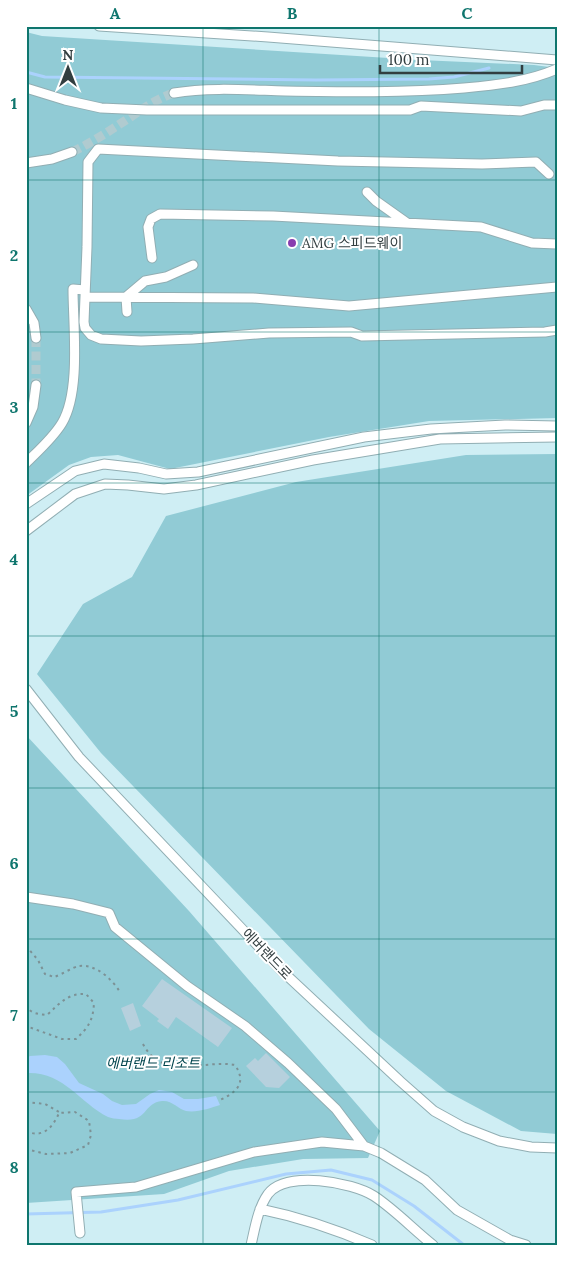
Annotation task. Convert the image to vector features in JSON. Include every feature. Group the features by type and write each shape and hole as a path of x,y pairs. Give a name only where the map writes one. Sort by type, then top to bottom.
{"street":[{"path":"99,26 557,60"},
{"path":"174,93 208,89 428,91 506,84 539,77 557,69"},
{"path":"26,88 65,100 101,108 147,110 410,110 421,106 521,111 544,105 557,105"},
{"path":"381,92 382,110"},
{"path":"544,105 557,113"},
{"path":"550,174 536,162 482,164 329,160 98,149 88,162 84,311 85,328 91,336 101,340 174,340 270,333 351,332 362,336 545,332 557,330"},
{"path":"26,163 52,159 72,152"},
{"path":"367,192 376,201 407,223"},
{"path":"152,258 148,227 152,219 160,214 273,216 480,227 532,244 557,244"},
{"path":"126,312 126,297 145,281 166,277 192,264"},
{"path":"26,464 62,422 69,405 74,361 73,289 85,294 126,297 253,298 348,306 557,288"},
{"path":"26,308 34,323 36,338"},
{"path":"26,424 33,407 36,385"},
{"path":"26,504 75,471 104,464 139,468 166,474 198,472 364,437 430,429 505,425 557,426"},
{"path":"26,531 74,494 105,484 164,489 196,485 313,460 440,439 557,437"},
{"name":"에버랜드로","path":"26,689 79,757 274,962 427,1105 462,1127 499,1141 531,1147 557,1148"},
{"path":"26,897 73,904 108,912 115,927 187,986 245,1026 288,1063 336,1109 364,1146"},
{"path":"80,1233 76,1192 136,1187 254,1152 322,1142 364,1146 381,1153 425,1180 457,1210 510,1240 526,1245"},
{"path":"251,1245 260,1210 268,1195 274,1188 286,1183 306,1180 354,1187 373,1195 433,1245"},
{"path":"260,1210 287,1215 338,1230 372,1245"}],"path":[{"path":"26,946 38,960 45,974 54,977 78,966 94,968 114,981 120,992"},
{"path":"26,1006 36,1014 47,1015 61,1002 75,994 86,994 94,1003 93,1018 76,1039 62,1039 26,1026"},
{"path":"144,1044 148,1053 157,1062 185,1067 224,1063 235,1065 240,1072 240,1083 236,1091 220,1100"},
{"path":"26,1102 44,1104 59,1113 75,1112 89,1121 91,1135 88,1145 70,1153 46,1154 26,1148"},
{"path":"26,1132 34,1134 48,1131 59,1113"}],"green space":[{"path":"504,26 557,26 557,29 530,29"},
{"name":"AMG 스피드웨이","path":"26,32 42,36 420,60 534,65 557,68 557,418 429,421 329,437 170,469 118,455 91,457 69,465 26,496"},
{"path":"557,454 557,1134 521,1131 446,1091 369,1029 101,753 37,674 83,604 132,577 166,516 296,482 466,455"},
{"name":"에버랜드 리조트","path":"26,735 189,911 380,1131 368,1158 303,1159 229,1171 164,1194 26,1203"}],"shaded area":[{"path":"45,1055 57,1057 65,1064 79,1083 122,1105 136,1104 159,1090 172,1092 184,1099 216,1096 220,1105 203,1110 186,1111 169,1102 162,1101 151,1105 136,1119 129,1120 109,1117 98,1111 61,1082 39,1074 26,1073 26,1058"}],"building":[{"path":"162,979 232,1028 218,1047 176,1017 168,1029 157,1021 159,1019 142,1006"},
{"path":"133,1003 141,1026 130,1031 121,1008"},
{"path":"266,1053 290,1077 279,1088 266,1087 246,1066 255,1058 258,1061"}],"waterway":[{"path":"26,72 45,77 316,80 429,79 454,77 489,68"},
{"path":"26,1214 101,1212 178,1200 286,1174 331,1170 372,1180 414,1206 464,1245"}],"tunnel":[{"path":"72,152 102,136 151,104 174,93"},
{"path":"36,338 36,385"}],"place":[{"name":"AMG 스피드웨이","path":"292,243"}]}
